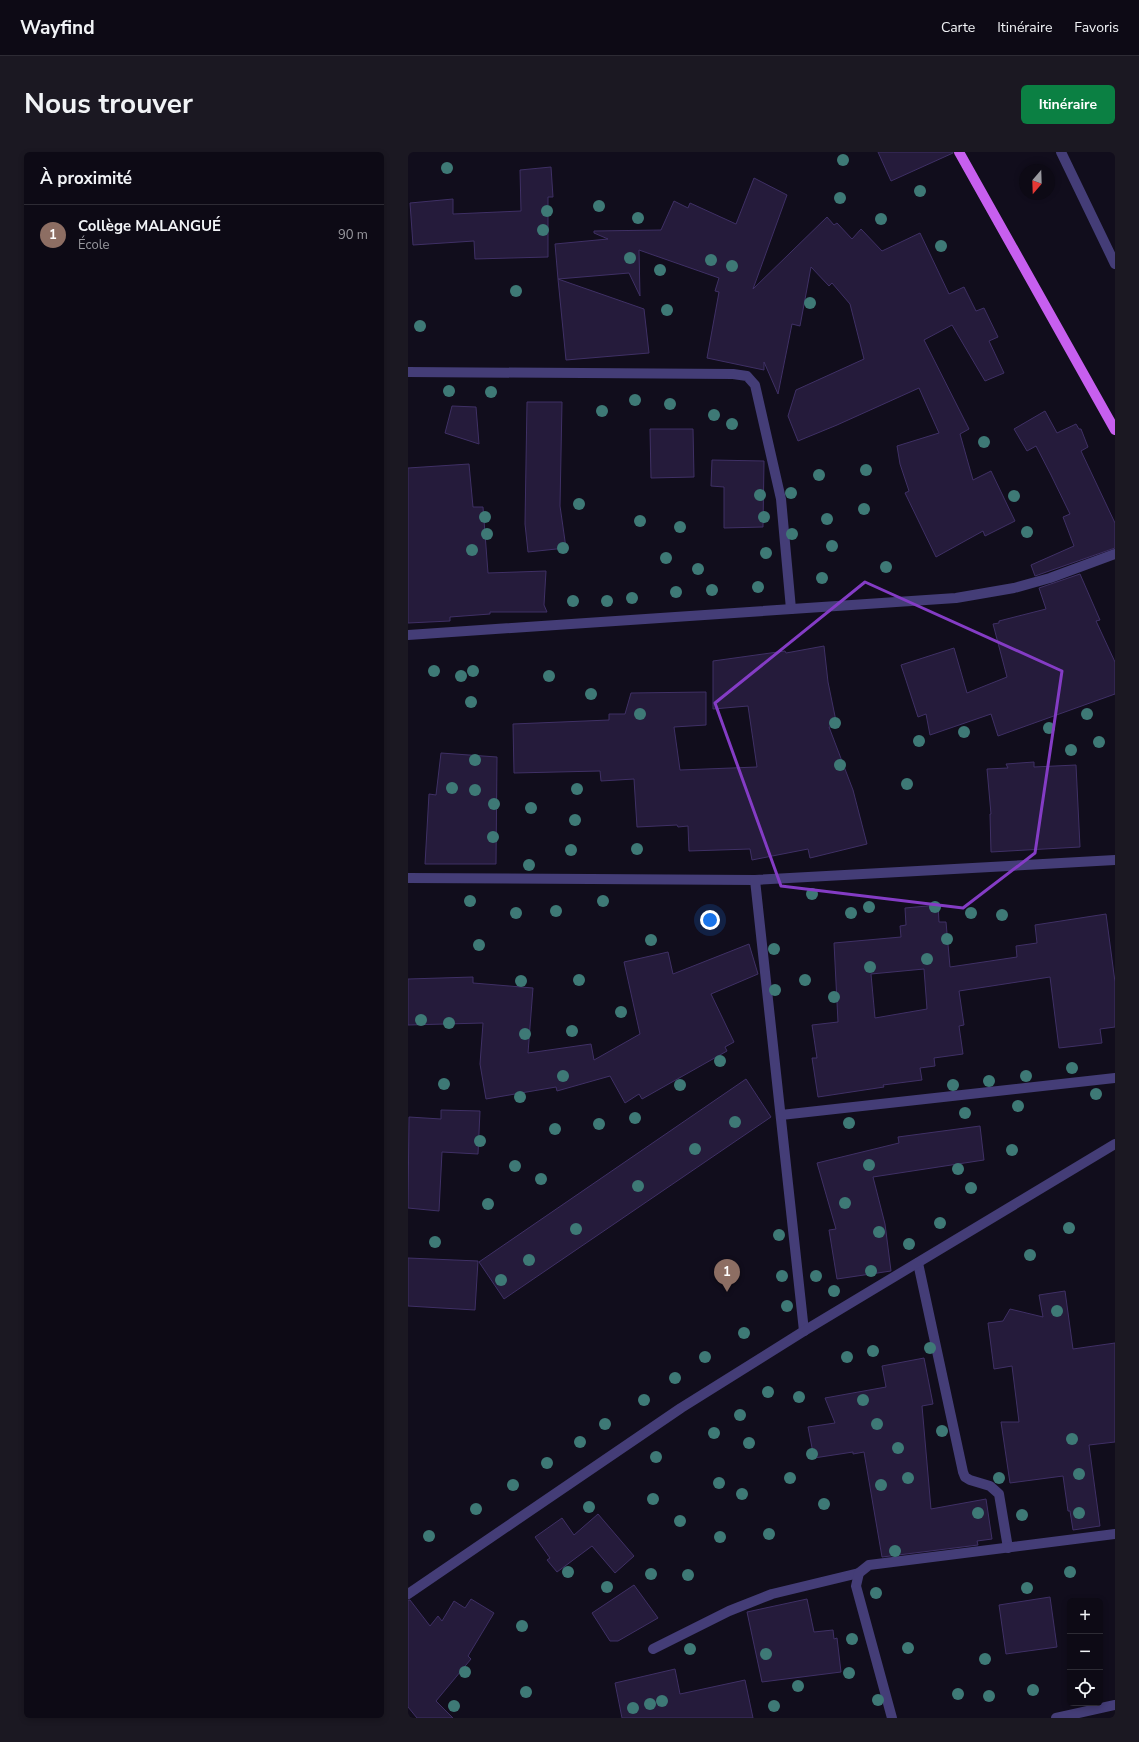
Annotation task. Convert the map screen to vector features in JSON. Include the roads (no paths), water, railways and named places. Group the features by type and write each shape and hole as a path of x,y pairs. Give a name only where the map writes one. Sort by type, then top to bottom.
{"main road":[{"path":"959,152 1115,429"}],"street":[{"path":"1061,152 1115,264"},
{"path":"408,372 733,374 747,376 756,385 781,499 791,609"},
{"path":"408,635 956,598 1014,588 1050,578 1115,554"},
{"path":"408,878 755,880 1115,860"},
{"path":"755,880 804,1331"},
{"path":"781,1115 1115,1078"},
{"path":"408,1594 681,1408 804,1331 1115,1144"},
{"path":"918,1263 963,1472 965,1477 990,1486 998,1494 1008,1548"},
{"path":"653,1649 729,1611 772,1594 859,1573 869,1565 1115,1534"},
{"path":"859,1573 856,1586 892,1718"},
{"path":"1056,1718 1115,1705"}],"place":[{"name":"Collège MALANGUÉ","path":"727,1292"}]}
